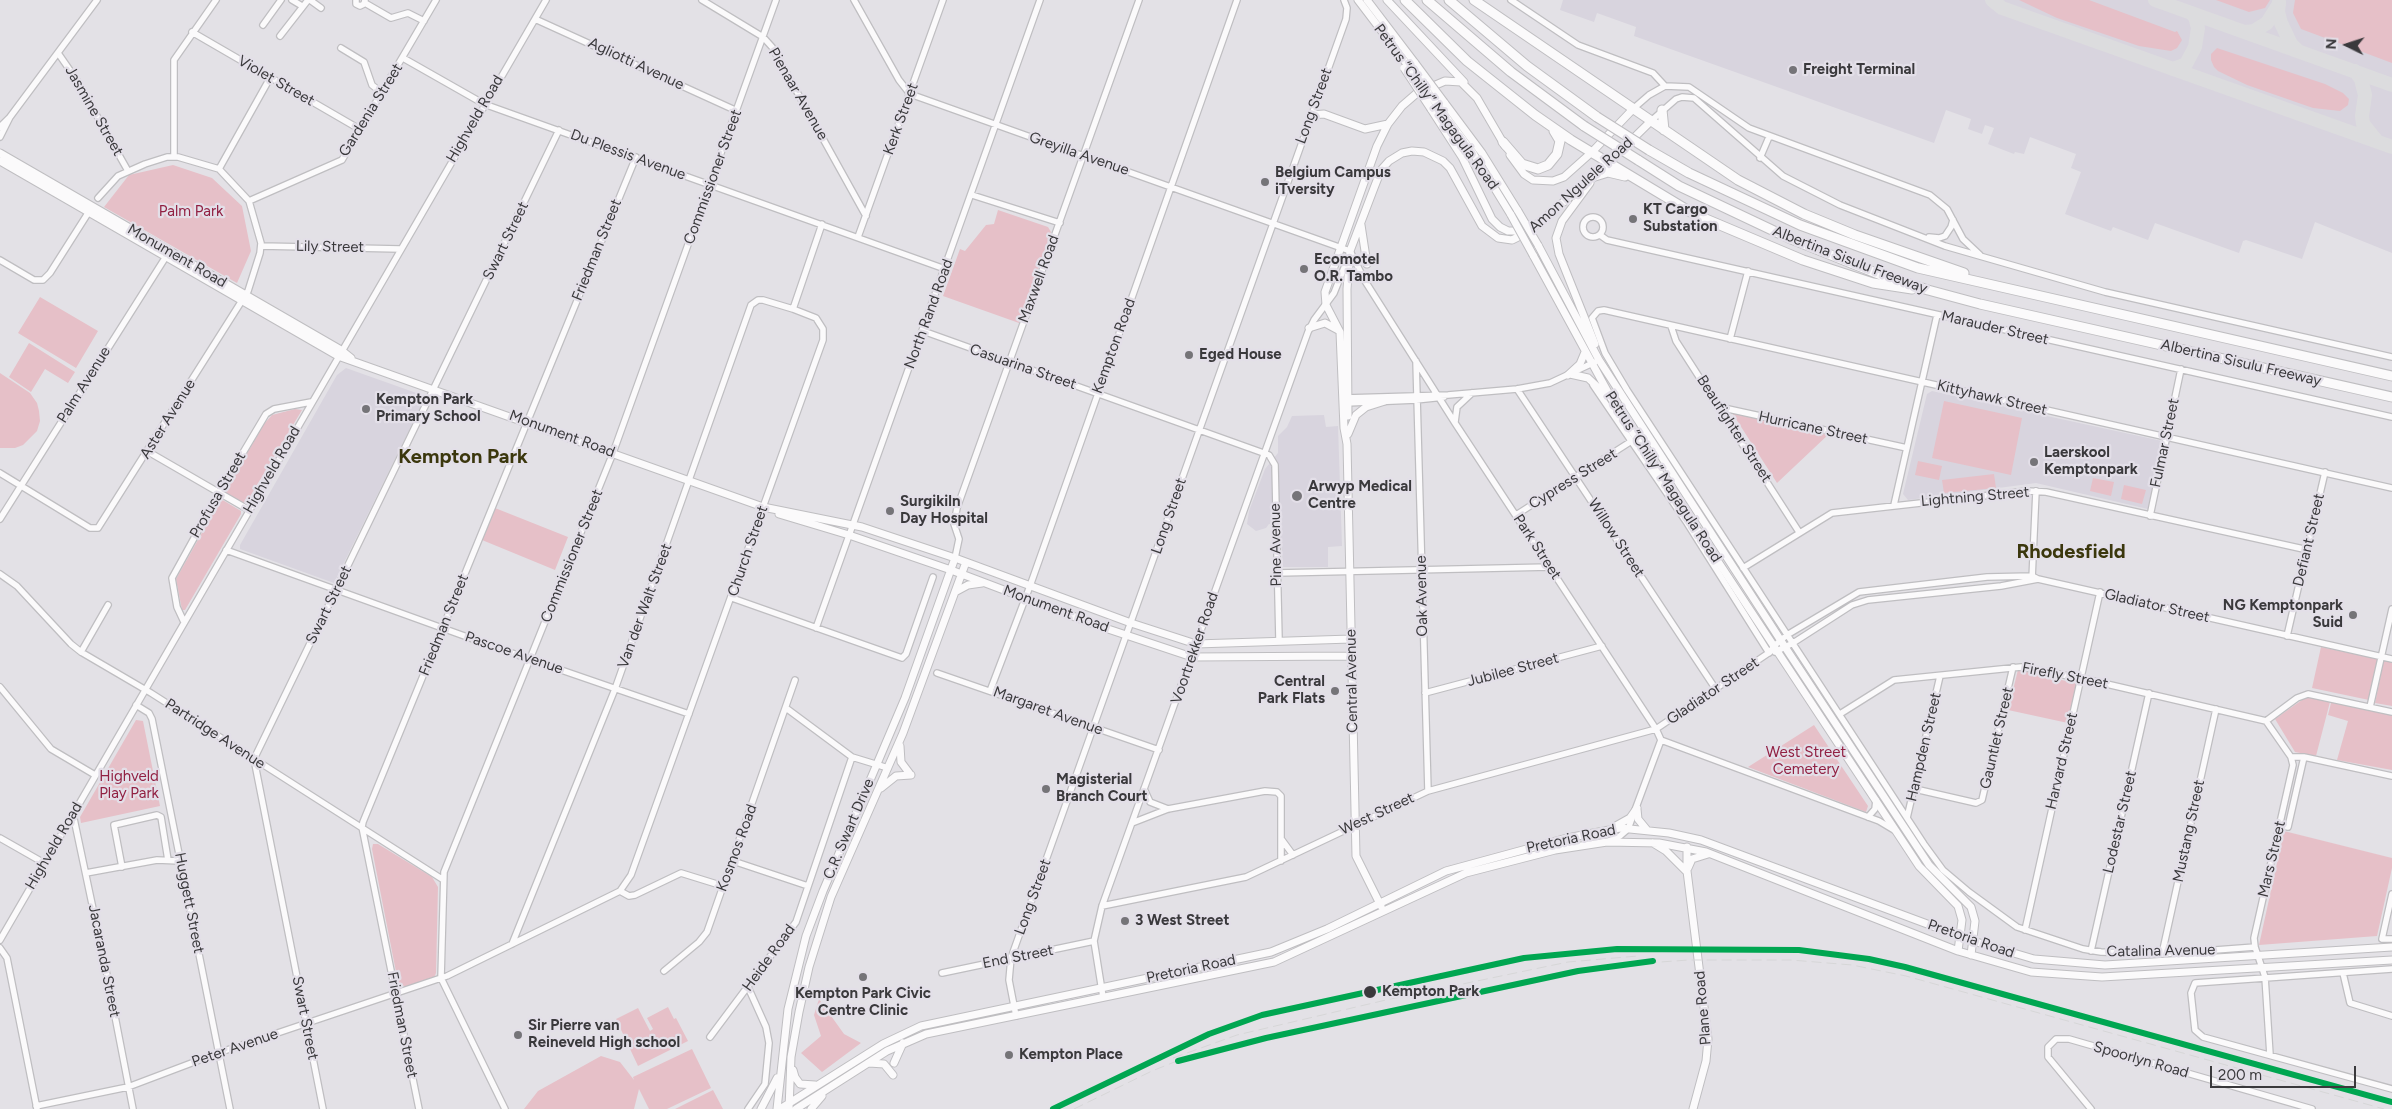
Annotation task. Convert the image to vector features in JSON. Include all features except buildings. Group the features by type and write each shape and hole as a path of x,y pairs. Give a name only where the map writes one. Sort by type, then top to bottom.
{"highway":[{"path":"1405,0 1467,61 1535,115 1608,163 1694,214 1803,260 1873,283 1900,288 1928,290"},
{"name":"Albertina Sisulu Freeway","path":"1427,0 1511,72 1584,126 1679,186 1791,239 1881,275 1980,304 2392,397"},
{"name":"Albertina Sisulu Freeway","path":"1449,0 1527,66 1597,117 1649,150 1732,194 1800,226 1918,268 2392,376"},
{"path":"1474,0 1738,180 1804,214 1855,235 2010,288"},
{"path":"1662,110 1664,130"},
{"path":"1502,142 1526,166 1538,169 1552,162 1559,150 1558,138 1535,115"},
{"path":"1595,176 1608,172 1635,179"}],"main road":[{"name":"Petrus “Chilly” Magagula Road","path":"1358,0 1438,105 1482,153 1515,213 1533,255 1616,407 1773,651 1929,879 1958,906 1962,920"},
{"name":"Petrus “Chilly” Magagula Road","path":"1367,0 1409,66"},
{"name":"Amon Ngulele Road","path":"1387,0 1477,98 1502,142 1524,174 1533,180 1543,182 1564,177 1592,152 1634,108"},
{"path":"1409,66 1438,105 1492,219 1500,227 1508,231 1516,231 1547,216"},
{"path":"1345,400 1340,332 1326,305 1327,285 1377,146 1388,124 1402,106 1417,93 1433,85 1454,81 1468,87"},
{"path":"1311,114 1324,114 1366,129 1388,124"},
{"name":"Amon Ngulele Road","path":"1361,223 1381,170 1389,161 1402,154 1424,152 1443,161 1450,168 1482,226 1498,238 1505,240 1518,239 1595,176 1652,120"},
{"name":"Monument Road","path":"0,153 90,209 354,360 690,480 779,514 849,535 951,570 1127,636 1192,657 1352,656"},
{"name":"Monument Road","path":"0,161 90,209"},
{"path":"1595,176 1562,221 1556,238 1559,254 1596,346 1599,360"},
{"name":"Petrus “Chilly” Magagula Road","path":"1515,213 1538,245 1599,360 1785,647 1925,859 1933,870 1962,897 1970,908 1975,921 1973,942"},
{"path":"1350,251 1361,223"},
{"path":"1361,223 1362,242 1368,264"},
{"name":"Central Avenue","path":"1350,251 1347,289 1345,400 1356,857 1383,911"},
{"path":"1309,328 1326,323 1340,332"},
{"path":"1569,374 1580,364 1585,352"},
{"path":"1569,374 1585,376 1594,381 1616,407"},
{"name":"Central Avenue","path":"1345,400 1348,434 1346,444"},
{"path":"1348,434 1356,415 1366,408 1385,401"},
{"name":"Monument Road","path":"767,508 853,525 955,558 1131,624 1196,644 1352,639"},
{"name":"C.R. Swart Drive","path":"779,1109 780,1072 788,1010 806,936 823,891 905,698 955,558"},
{"name":"C.R. Swart Drive","path":"789,1106 791,1057 804,990 824,920 845,864 903,733 966,562"},
{"path":"954,592 968,585 985,583"},
{"path":"878,790 892,778 911,774 903,766 899,756 903,733"},
{"path":"1609,830 1627,821 1637,808"},
{"path":"1637,808 1638,819 1647,830"},
{"name":"Pretoria Road","path":"779,1109 789,1106 818,1085 883,1044 916,1028 1283,949 1446,871 1567,838 1609,830 1647,830 1701,840 1973,942 2034,959 2105,965 2256,951 2392,947"},
{"path":"1670,833 1688,847 1692,842 1701,840"},
{"name":"Pretoria Road","path":"796,1109 903,1043 926,1034 1279,961 1466,873 1555,850 1607,842 1652,842 1688,847 1711,854 1855,908 1958,951 2031,972 2074,977 2139,976 2392,960"},
{"path":"1652,842 1666,851 1687,872 1692,859 1711,854"},
{"name":"Plane Road","path":"1688,847 1687,872 1708,1039 1706,1061 1693,1109"},
{"path":"1855,908 1861,900"},
{"path":"1948,932 1958,927 1962,920"},
{"path":"1958,951 1962,920"},
{"path":"1970,955 1973,942"},
{"path":"894,1063 903,1043"},
{"path":"791,1057 797,1081 805,1086 818,1085"},
{"path":"868,1064 884,1064 893,1075"},
{"path":"761,1109 780,1072"},
{"path":"811,1109 829,1088"}],"street":[{"path":"0,127 10,117 97,0"},
{"path":"174,156 174,60 216,0"},
{"path":"263,25 281,0"},
{"path":"292,0 302,6"},
{"path":"280,36 302,6 309,0 321,8"},
{"path":"356,0 359,6 365,2 391,18 408,13 424,21"},
{"name":"Gardenia Street","path":"250,201 342,160 436,0"},
{"name":"Highveld Road","path":"0,940 546,0"},
{"name":"Pienaar Avenue","path":"702,0 763,37 777,55 866,216"},
{"name":"Commissioner Street","path":"505,1109 441,978 442,879 614,453 776,0"},
{"name":"Kerk Street","path":"858,237 943,0"},
{"name":"North Rand Road","path":"816,628 1040,0"},
{"name":"Maxwell Road","path":"955,558 959,539 954,524 956,514 1138,0"},
{"name":"Kempton Road","path":"990,691 1030,586 1237,0"},
{"name":"Long Street","path":"1016,1016 1009,980 1011,958 1346,19 1347,8 1344,0"},
{"path":"1511,0 1578,45 1653,73 1665,86"},
{"path":"856,2 900,80 910,94"},
{"name":"Agliotti Avenue","path":"535,19 737,111"},
{"name":"Violet Street","path":"192,32 361,130"},
{"path":"341,48 364,62 372,85 382,93"},
{"name":"Jasmine Street","path":"58,53 76,79 128,171"},
{"name":"Du Plessis Avenue","path":"403,58 484,104 945,269"},
{"path":"218,169 270,78"},
{"path":"1634,108 1649,95 1665,86 1689,87 1730,117 1769,137 1925,192 1942,204 1954,220 1966,243 1982,256"},
{"name":"Greyilla Avenue","path":"910,94 1350,251"},
{"path":"1652,120 1662,110 1682,96 1694,98 1760,158 1783,176 1840,206 1917,235 1972,255 1982,256 2105,292 2392,357"},
{"path":"0,137 10,117"},
{"name":"Swart Street","path":"323,1109 254,759 559,130"},
{"path":"1760,158 1769,137"},
{"path":"98,198 111,182 128,171 174,156 218,169 250,201 261,246"},
{"name":"Friedman Street","path":"419,1109 362,827 636,157"},
{"path":"972,194 1060,223"},
{"path":"0,260 40,281 50,273 90,209"},
{"path":"1917,235 1941,238 1948,233 1954,220"},
{"path":"793,309 822,224"},
{"name":"Marauder Street","path":"1600,235 1607,240 2392,417"},
{"name":"Lily Street","path":"261,246 400,249"},
{"name":"Aster Avenue","path":"21,486 90,528 98,528 103,523 244,298 261,246"},
{"path":"1326,305 1334,293 1350,251"},
{"name":"Park Street","path":"1350,251 1365,281 1455,423 1656,729 1661,740"},
{"name":"Palm Avenue","path":"0,519 167,254"},
{"path":"1730,339 1748,271"},
{"name":"Van der Walt Street","path":"512,944 615,689 751,305 758,300 763,300 793,309"},
{"name":"Voortrekker Road","path":"1104,998 1094,941 1102,906 1309,328 1326,305"},
{"name":"Church Street","path":"620,891 631,875 732,598 767,508 823,340 823,329 816,318 793,309"},
{"name":"Kittyhawk Street","path":"1593,316 1604,310 2392,488"},
{"path":"1894,505 1937,315"},
{"name":"Catalina Avenue","path":"1593,316 1592,323 1605,352 1627,390 1943,870 1968,892 2025,930 2091,951 2162,954 2256,951"},
{"name":"Beaufighter Street","path":"1671,326 1676,341 1799,532"},
{"name":"Casuarina Street","path":"923,331 1265,453"},
{"name":"Oak Avenue","path":"1416,360 1428,791"},
{"path":"1345,400 1385,401 1550,383 1599,360"},
{"name":"Fulmar Street","path":"2150,516 2181,370"},
{"path":"1586,380 1592,384 1773,651"},
{"name":"Willow Street","path":"1517,388 1715,688"},
{"path":"1455,423 1457,407 1472,393"},
{"path":"1345,400 1416,398"},
{"name":"Profusa Street","path":"184,622 177,607 172,578 219,493 266,414 274,410 311,402"},
{"name":"Hurricane Street","path":"1719,407 1907,448"},
{"name":"Cypress Street","path":"1516,515 1630,442"},
{"path":"148,451 249,510"},
{"name":"Pine Avenue","path":"1265,453 1272,458 1275,465 1279,640"},
{"name":"Defiant Street","path":"2287,636 2325,472"},
{"path":"0,473 21,486"},
{"path":"2032,579 2036,491"},
{"name":"Lightning Street","path":"1743,568 1832,513 2036,491 2308,550"},
{"name":"Pascoe Avenue","path":"226,550 442,628 690,714"},
{"path":"1277,573 1422,568 1550,567"},
{"name":"Partridge Avenue","path":"0,574 17,586 71,644 81,652 145,689 442,879"},
{"path":"1987,577 1988,588"},
{"name":"Gladiator Street","path":"1773,651 1787,635 1856,593 1866,590 1987,577 2038,579 2392,659"},
{"path":"732,598 898,658 904,657 906,654 933,578"},
{"name":"Gladiator Street","path":"1656,729 1773,651 1793,643 1852,605 1868,600 1988,588 2032,579"},
{"path":"1866,590 1868,600"},
{"name":"Harvard Street","path":"2025,930 2100,592"},
{"path":"81,652 108,605"},
{"path":"2370,707 2392,609"},
{"path":"1820,614 1825,622"},
{"name":"Jubilee Street","path":"1425,693 1602,646"},
{"name":"Firefly Street","path":"1840,714 1891,681 2013,667 2030,668 2080,678 2266,721"},
{"name":"Gauntlet Street","path":"1915,790 1976,803 1982,800 2013,667"},
{"name":"Margaret Avenue","path":"937,673 1159,750"},
{"name":"Hampden Street","path":"1907,818 1940,676"},
{"name":"Kosmos Road","path":"664,971 704,938 733,861 795,680"},
{"path":"0,687 51,749 95,775"},
{"name":"Lodestar Street","path":"2091,951 2149,693"},
{"path":"2392,712 2310,694 2297,698 2266,721 2291,757 2304,757 2392,776"},
{"name":"Huggett Street","path":"136,705 149,713 152,719 230,1109"},
{"path":"786,708 852,758 888,768"},
{"name":"Mustang Street","path":"2162,954 2216,708"},
{"name":"West Street","path":"1102,906 1246,877 1428,791 1656,729"},
{"path":"1607,842 1620,836 1628,829 1661,740 1868,817 1895,830"},
{"name":"Mars Street","path":"2270,1055 2265,977 2256,951 2256,932 2293,768 2291,757"},
{"path":"2280,825 2288,827 2304,757"},
{"name":"Heide Road","path":"710,1037 793,927 852,758"},
{"path":"1144,789 1150,802 1168,809"},
{"path":"1132,823 1168,809 1269,791 1277,792 1281,796 1281,861"},
{"path":"1868,817 1875,809 1876,799"},
{"name":"Jacaranda Street","path":"73,814 133,1109"},
{"path":"122,867 114,825 159,814 167,844 168,860"},
{"path":"0,838 44,864"},
{"path":"1282,840 1294,855"},
{"path":"86,874 157,860 180,861"},
{"path":"733,861 808,886"},
{"path":"620,891 629,896 635,895 681,873 723,886"},
{"name":"Peter Avenue","path":"36,1107 128,1087 218,1053 441,978 620,891"},
{"path":"2392,894 2382,940 2392,939"},
{"name":"End Street","path":"942,973 1094,941"},
{"path":"0,948 7,958 36,1107"},
{"name":"Catalina Avenue","path":"2258,1052 2202,1038 2198,1034 2195,1030 2191,993 2195,983 2392,969"},
{"path":"2343,973 2350,1003 2392,1016"},
{"path":"748,986 766,1027 769,1043 765,1084 748,1109"},
{"path":"2258,1052 2264,1048 2268,1037"},
{"name":"Spoorlyn Road","path":"2091,1109 2048,1057 2048,1047 2056,1039 2069,1039 2312,1109"},
{"path":"2258,1052 2392,1089"}],"shaded area":[{"path":"1563,0 2392,0 2392,253 2315,222 2302,259 2246,240 2243,241 2239,253 2155,223 2148,240 2113,227 2111,231 2065,214 2081,172 2071,168 2076,154 2030,137 2024,154 2015,152 2014,154 1988,144 1994,128 1985,125 1982,134 1968,129 1971,119 1946,110 1934,143 1634,36 1636,27 1597,13 1594,22 1560,10"},
{"name":"Kempton Park Primary School","path":"346,368 422,395 424,400 334,583 240,549 240,545 337,375"},
{"name":"Laerskool Kemptonpark","path":"1932,391 2162,441 2148,509 2036,483 1908,500 1903,494 1927,394"},
{"name":"Arwyp Medical Centre","path":"1324,415 1326,427 1338,426 1342,546 1328,547 1328,567 1283,567 1280,525 1269,524 1266,528 1256,531 1247,524 1249,511 1265,469 1278,453 1278,436 1287,427 1292,416"}],"green space":[{"path":"2019,0 2089,0 2175,32 2177,31 2182,40 2177,48 2171,51 2139,46 2057,18"},
{"path":"2216,0 2270,0 2265,8 2249,12"},
{"path":"2295,0 2392,0 2392,63 2301,29 2293,13"},
{"path":"2217,48 2325,84 2343,93 2349,99 2348,105 2340,111 2313,108 2247,85 2218,71 2214,67 2211,54"},
{"name":"Palm Park","path":"173,165 212,178 242,206 251,251 237,283 104,207 129,175"},
{"path":"998,210 1048,227 1051,232 1019,323 943,296 960,249 965,251 986,225 994,224"},
{"path":"40,297 98,331 76,368 18,333"},
{"path":"29,343 75,372 68,383 45,369 31,392 9,377"},
{"path":"0,373 30,393 37,403 39,411 40,421 37,431 23,445 15,448 0,448"},
{"path":"1944,401 2022,418 2011,475 1932,458"},
{"path":"1729,408 1830,433 1777,483"},
{"path":"295,409 302,410 245,505 224,493 264,424 272,415"},
{"path":"1918,461 1942,466 1939,480 1915,475"},
{"path":"1994,474 1996,488 1944,493 1942,480"},
{"path":"2093,478 2114,482 2111,496 2090,491"},
{"path":"2124,485 2146,490 2142,504 2121,499"},
{"path":"221,499 241,511 241,514 185,610 182,610 176,579"},
{"path":"495,508 568,537 555,570 482,540"},
{"path":"2321,647 2378,659 2369,700 2312,688"},
{"path":"2384,659 2392,661 2392,706 2375,703"},
{"path":"2018,670 2077,685 2068,723 2008,710"},
{"path":"2309,695 2331,698 2316,756 2295,752 2275,719"},
{"path":"2332,699 2392,713 2392,770 2337,760 2348,721 2328,715"},
{"name":"Highveld Play Park","path":"136,720 143,721 160,806 81,823 80,817"},
{"name":"West Street Cemetery","path":"1814,725 1868,806 1866,812 1748,767"},
{"path":"2284,831 2392,858 2392,868 2377,936 2259,945"},
{"path":"373,844 378,844 432,877 438,887 436,973 434,978 407,988 398,982 372,849"},
{"path":"819,999 844,1034 861,1043 822,1072 801,1053 821,1036 814,1015"},
{"path":"668,1007 688,1041 638,1066 616,1019 638,1008 650,1031 653,1029 647,1018"},
{"path":"692,1049 711,1088 667,1109 649,1109 639,1089 634,1109 524,1109 538,1091 601,1056 620,1062 634,1080 633,1077"},
{"path":"713,1090 723,1109 675,1109"}],"taxiway":[{"path":"1992,0 2002,8 2392,147"},
{"path":"2155,0 2392,85"},
{"path":"2279,2 2278,12 2281,23 2291,44 2298,51"},
{"path":"2245,32 2254,31 2267,23 2279,4"},
{"path":"2173,69 2186,64 2195,47 2198,28 2195,17 2191,13"},
{"path":"2355,71 2361,79 2365,95 2362,116 2363,124 2376,140"}],"railway":[{"path":"1053,1109 1209,1034 1262,1015 1524,958 1617,949 1799,950 1869,959 1905,967 2392,1102"},
{"path":"1173,1058 1237,1035 1386,1000 1568,962 1638,956"},
{"path":"1206,1052 1603,966 1689,960 1791,960 1852,965 1906,976 2384,1109"},
{"path":"1074,1109 1152,1071 1182,1059"}],"transit line":[{"path":"1053,1109 1209,1034 1262,1015 1524,958 1617,949 1799,950 1869,959 1905,967 2392,1102"},
{"path":"1178,1061 1266,1038 1578,971 1653,961"}],"place":[{"name":"Freight Terminal","path":"1793,70"},
{"name":"Belgium Campus iTversity","path":"1265,182"},
{"name":"KT Cargo Substation","path":"1633,219"},
{"name":"Ecomotel O.R. Tambo","path":"1304,269"},
{"name":"Eged House","path":"1189,355"},
{"name":"Kempton Park Primary School","path":"366,409"},
{"name":"Laerskool Kemptonpark","path":"2034,462"},
{"name":"Arwyp Medical Centre","path":"1297,496"},
{"name":"Surgikiln Day Hospital","path":"890,511"},
{"name":"NG Kemptonpark Suid","path":"2353,615"},
{"name":"Central Park Flats","path":"1335,691"},
{"name":"Magisterial Branch Court","path":"1046,789"},
{"name":"3 West Street","path":"1125,921"},
{"name":"Kempton Park Civic Centre Clinic","path":"863,977"},
{"name":"Kempton Park","path":"1370,992"},
{"name":"Sir Pierre van Reineveld High school","path":"518,1035"},
{"name":"Kempton Place","path":"1009,1055"}],"district":[{"name":"Kempton Park","path":"463,457"},
{"name":"Rhodesfield","path":"2071,552"}]}
